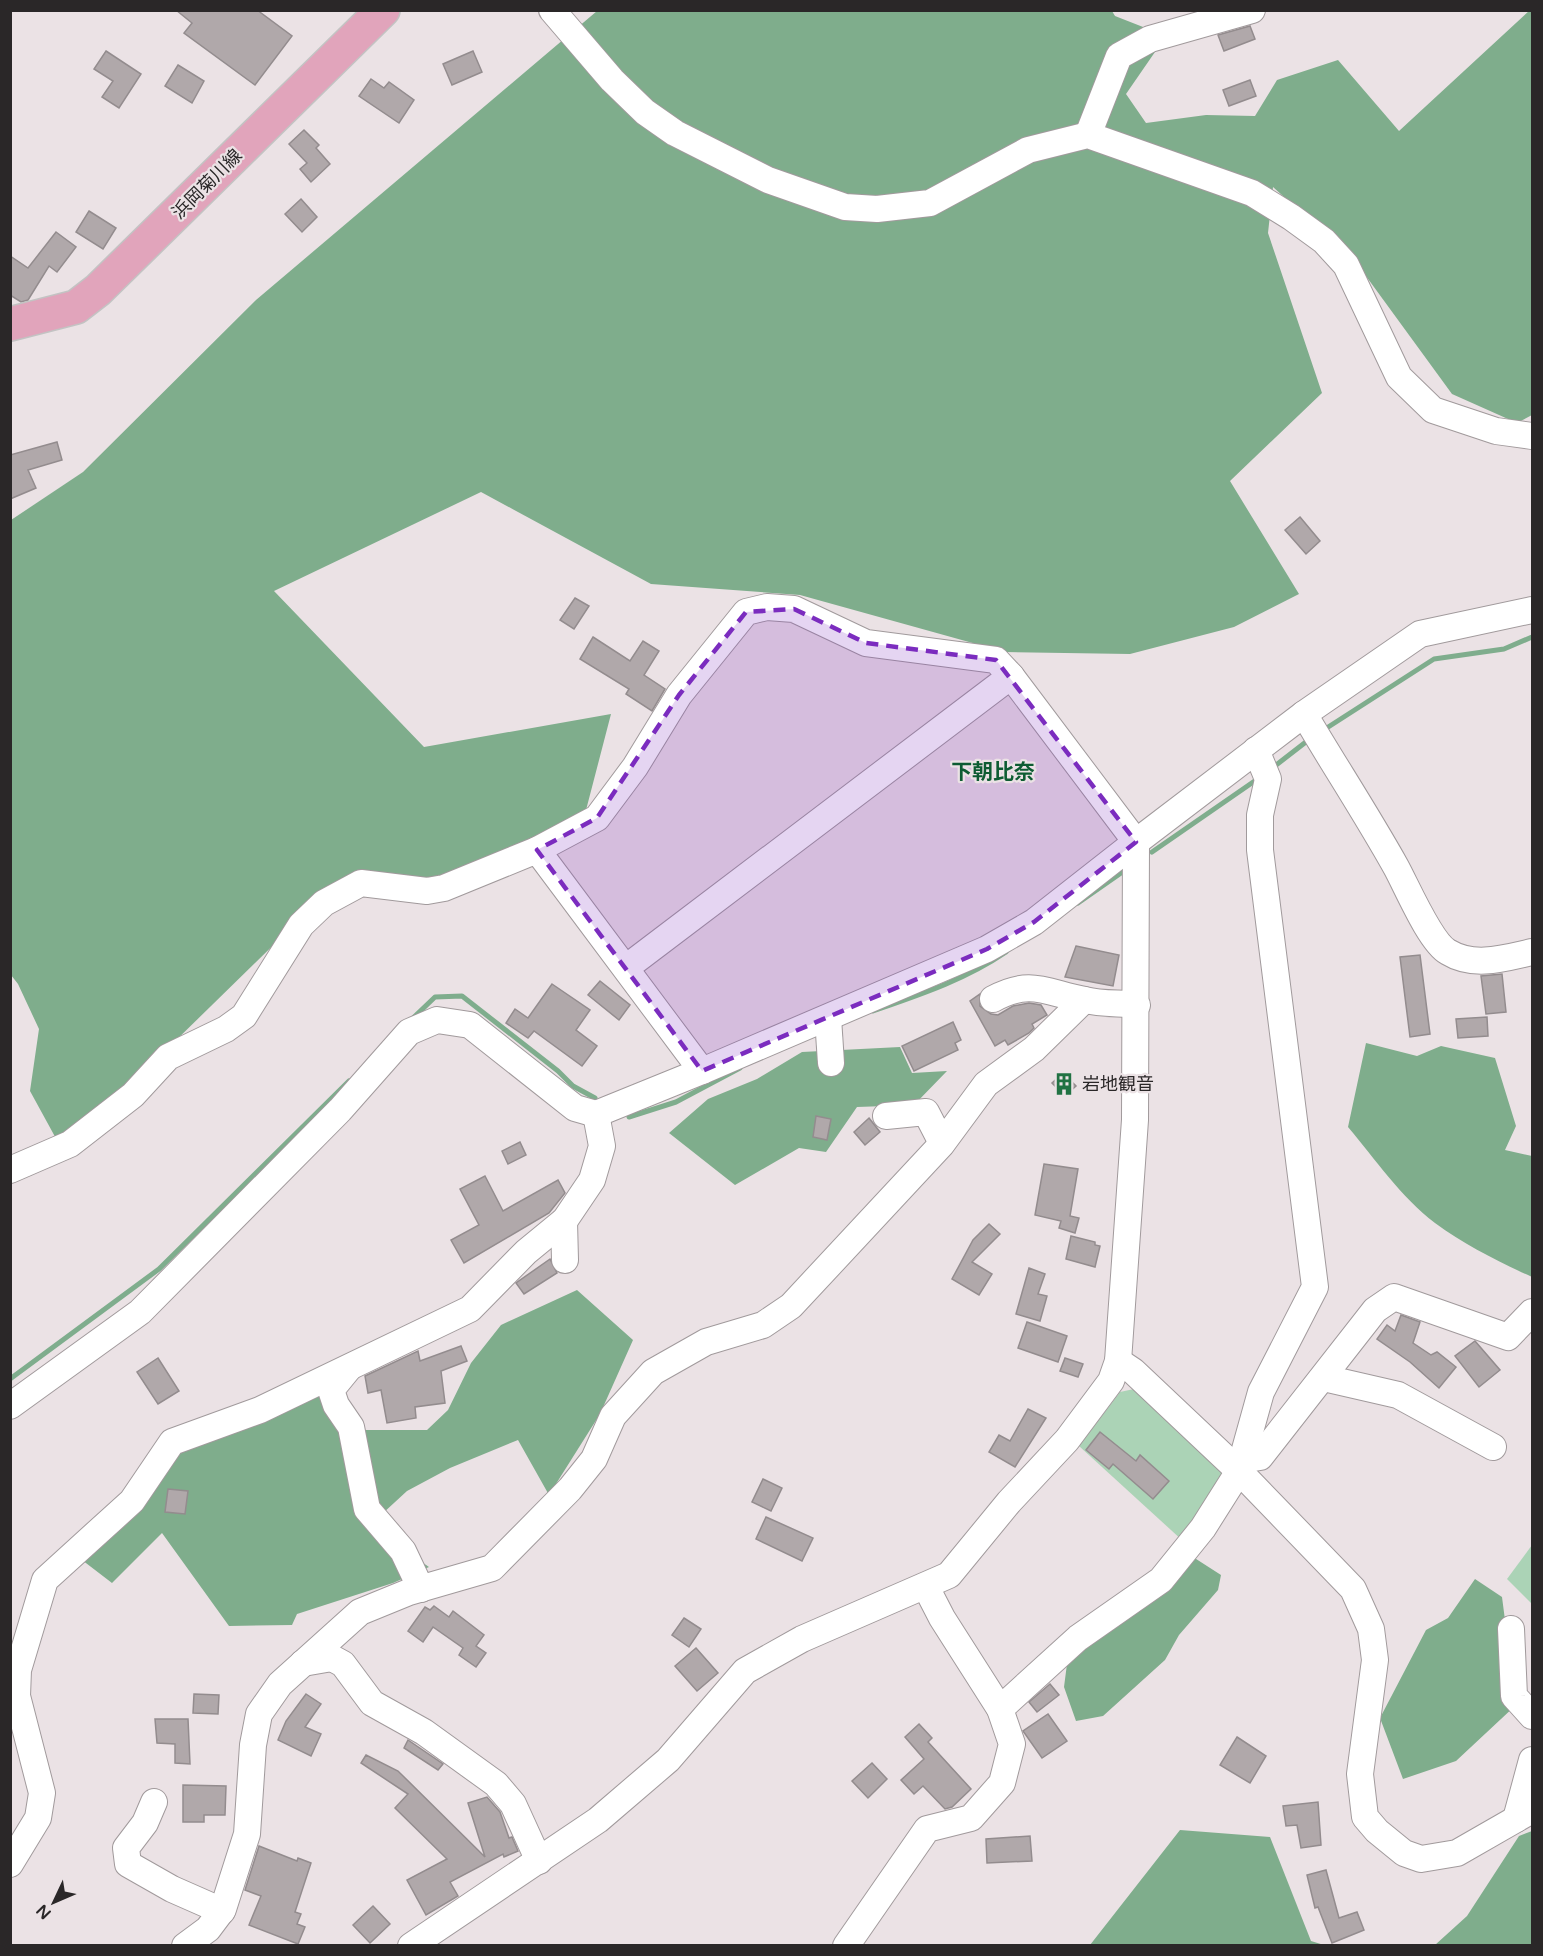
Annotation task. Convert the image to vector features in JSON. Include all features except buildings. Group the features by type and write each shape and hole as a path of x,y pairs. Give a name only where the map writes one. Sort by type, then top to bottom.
{"main road":[{"name":"浜岡菊川線","path":"10,324 76,307 98,290 383,10"}],"street":[{"path":"552,10 620,88 645,112 675,133 768,180 845,207 877,209 930,203 1028,150 1088,135 1252,194 1291,217 1323,241 1346,265 1399,377 1433,410 1496,431 1533,436"},
{"path":"1088,135 1119,56 1150,39 1252,10"},
{"path":"10,1170 70,1144 133,1095 168,1058 225,1029 244,1016 301,926 324,903 361,883 427,891 444,888 537,850 597,818 635,767 678,695 746,612 767,607 794,609 866,643 996,660 1011,676 1136,842 1135,1120 1118,1361 1111,1381 1067,1440 1009,1502 949,1575 926,1587 802,1639 745,1671 668,1760 598,1821 411,1946"},
{"path":"10,1407 140,1312 340,1110 409,1032 437,1020 470,1025 575,1108 596,1114 829,1023 997,943 1034,922 1136,842 1262,764 1312,727 1420,634 1533,610"},
{"path":"627,967 1011,676"},
{"path":"1312,727 1396,866 1423,918 1446,951 1466,961 1499,960 1533,952"},
{"path":"1000,1709 1078,1638 1161,1580 1203,1528 1240,1466 1261,1392 1316,1287 1260,850 1262,764"},
{"path":"537,850 627,967 702,1071"},
{"path":"993,999 1011,988 1049,988 1084,1000 1137,1005"},
{"path":"185,1946 208,1929 222,1911 247,1834 253,1745 259,1714 280,1684 360,1612 421,1589 492,1568 570,1489 594,1459 613,1416 653,1372 706,1342 763,1325 791,1306 942,1143 986,1084 1034,1049 1084,1000"},
{"path":"829,1023 831,1063"},
{"path":"886,1116 926,1112 942,1143"},
{"path":"10,1864 38,1818 42,1793 17,1696 20,1620 45,1580 132,1502 172,1442 260,1410 470,1309 526,1252 564,1221 592,1180 602,1146 596,1114"},
{"path":"564,1221 565,1260"},
{"path":"1240,1466 1260,1457 1375,1310 1394,1297 1508,1337 1533,1312"},
{"path":"1118,1361 1133,1371 1240,1466 1353,1589 1371,1629 1375,1660 1360,1774 1365,1817 1377,1831 1404,1853 1421,1859 1457,1853 1524,1815 1533,1760"},
{"path":"351,1365 332,1390 336,1405 351,1427 367,1509 403,1551 421,1589"},
{"path":"1324,1378 1398,1395 1493,1447"},
{"path":"846,1946 927,1829 971,1818 1002,1783 1012,1744 1000,1709 942,1618 926,1587"},
{"path":"1511,1629 1514,1696 1533,1716"},
{"path":"303,1663 332,1658 344,1664 372,1703 424,1732 496,1784 513,1804 539,1861"},
{"path":"154,1802 145,1823 126,1848 128,1864 172,1889 222,1911"}],"highlighted area":[{"path":"794,609 866,643 996,660 1136,842 1034,922 987,949 702,1071 537,850 597,818 679,695 746,612"}],"green space":[{"path":"597,11 1112,11 1115,16 1166,36 1126,94 1146,123 1206,115 1255,116 1277,80 1338,60 1399,131 1529,11 1532,11 1532,415 1517,423 1452,394 1355,261 1273,187 1268,233 1322,393 1230,481 1299,594 1234,627 1130,654 1005,652 800,595 651,584 481,492 274,591 424,747 611,714 585,814 502,856 425,880 342,878 122,1093 59,1144 30,1091 39,1029 18,984 11,975 11,520 83,472 256,300"},
{"path":"1366,1043 1417,1056 1441,1046 1495,1058 1516,1126 1505,1150 1532,1156 1532,1277 1482,1253 1435,1223 1400,1190 1348,1127"},
{"path":"900,1047 912,1073 947,1071 914,1105 857,1107 826,1152 799,1148 735,1185 669,1133 708,1099 757,1079 802,1052"},
{"path":"577,1290 633,1340 600,1414 549,1495 518,1440 450,1468 407,1491 369,1526 429,1567 393,1583 297,1614 292,1625 229,1626 162,1533 112,1583 82,1560 165,1458 331,1382 357,1430 427,1430 448,1410 471,1363 501,1325"},
{"path":"1134,1389 1216,1460 1226,1475 1183,1541 1079,1446 1120,1392"},
{"path":"1532,1545 1532,1604 1507,1579"},
{"path":"1193,1557 1221,1575 1218,1590 1179,1635 1165,1660 1103,1716 1076,1721 1064,1687 1067,1664"},
{"path":"1475,1579 1502,1597 1516,1705 1456,1761 1403,1779 1380,1718 1426,1630 1448,1618"},
{"path":"1180,1830 1270,1837 1311,1941 1324,1945 1090,1945"},
{"path":"1532,1831 1532,1945 1435,1945 1467,1916 1519,1836"}],"waterway":[{"path":"1322,731 1434,659 1504,649 1532,637"},
{"path":"1271,769 1311,738"},
{"path":"1152,852 1259,778"},
{"path":"1078,903 1121,873"},
{"path":"873,1011 958,979 1006,952"},
{"path":"411,1020 435,997 462,996 558,1071 573,1086 595,1098"},
{"path":"629,1117 676,1102 740,1068"},
{"path":"10,1379 159,1269 349,1081"}],"place":[{"name":"岩地観音","path":"1064,1084"}],"district":[{"name":"下朝比奈","path":"993,772"}]}
